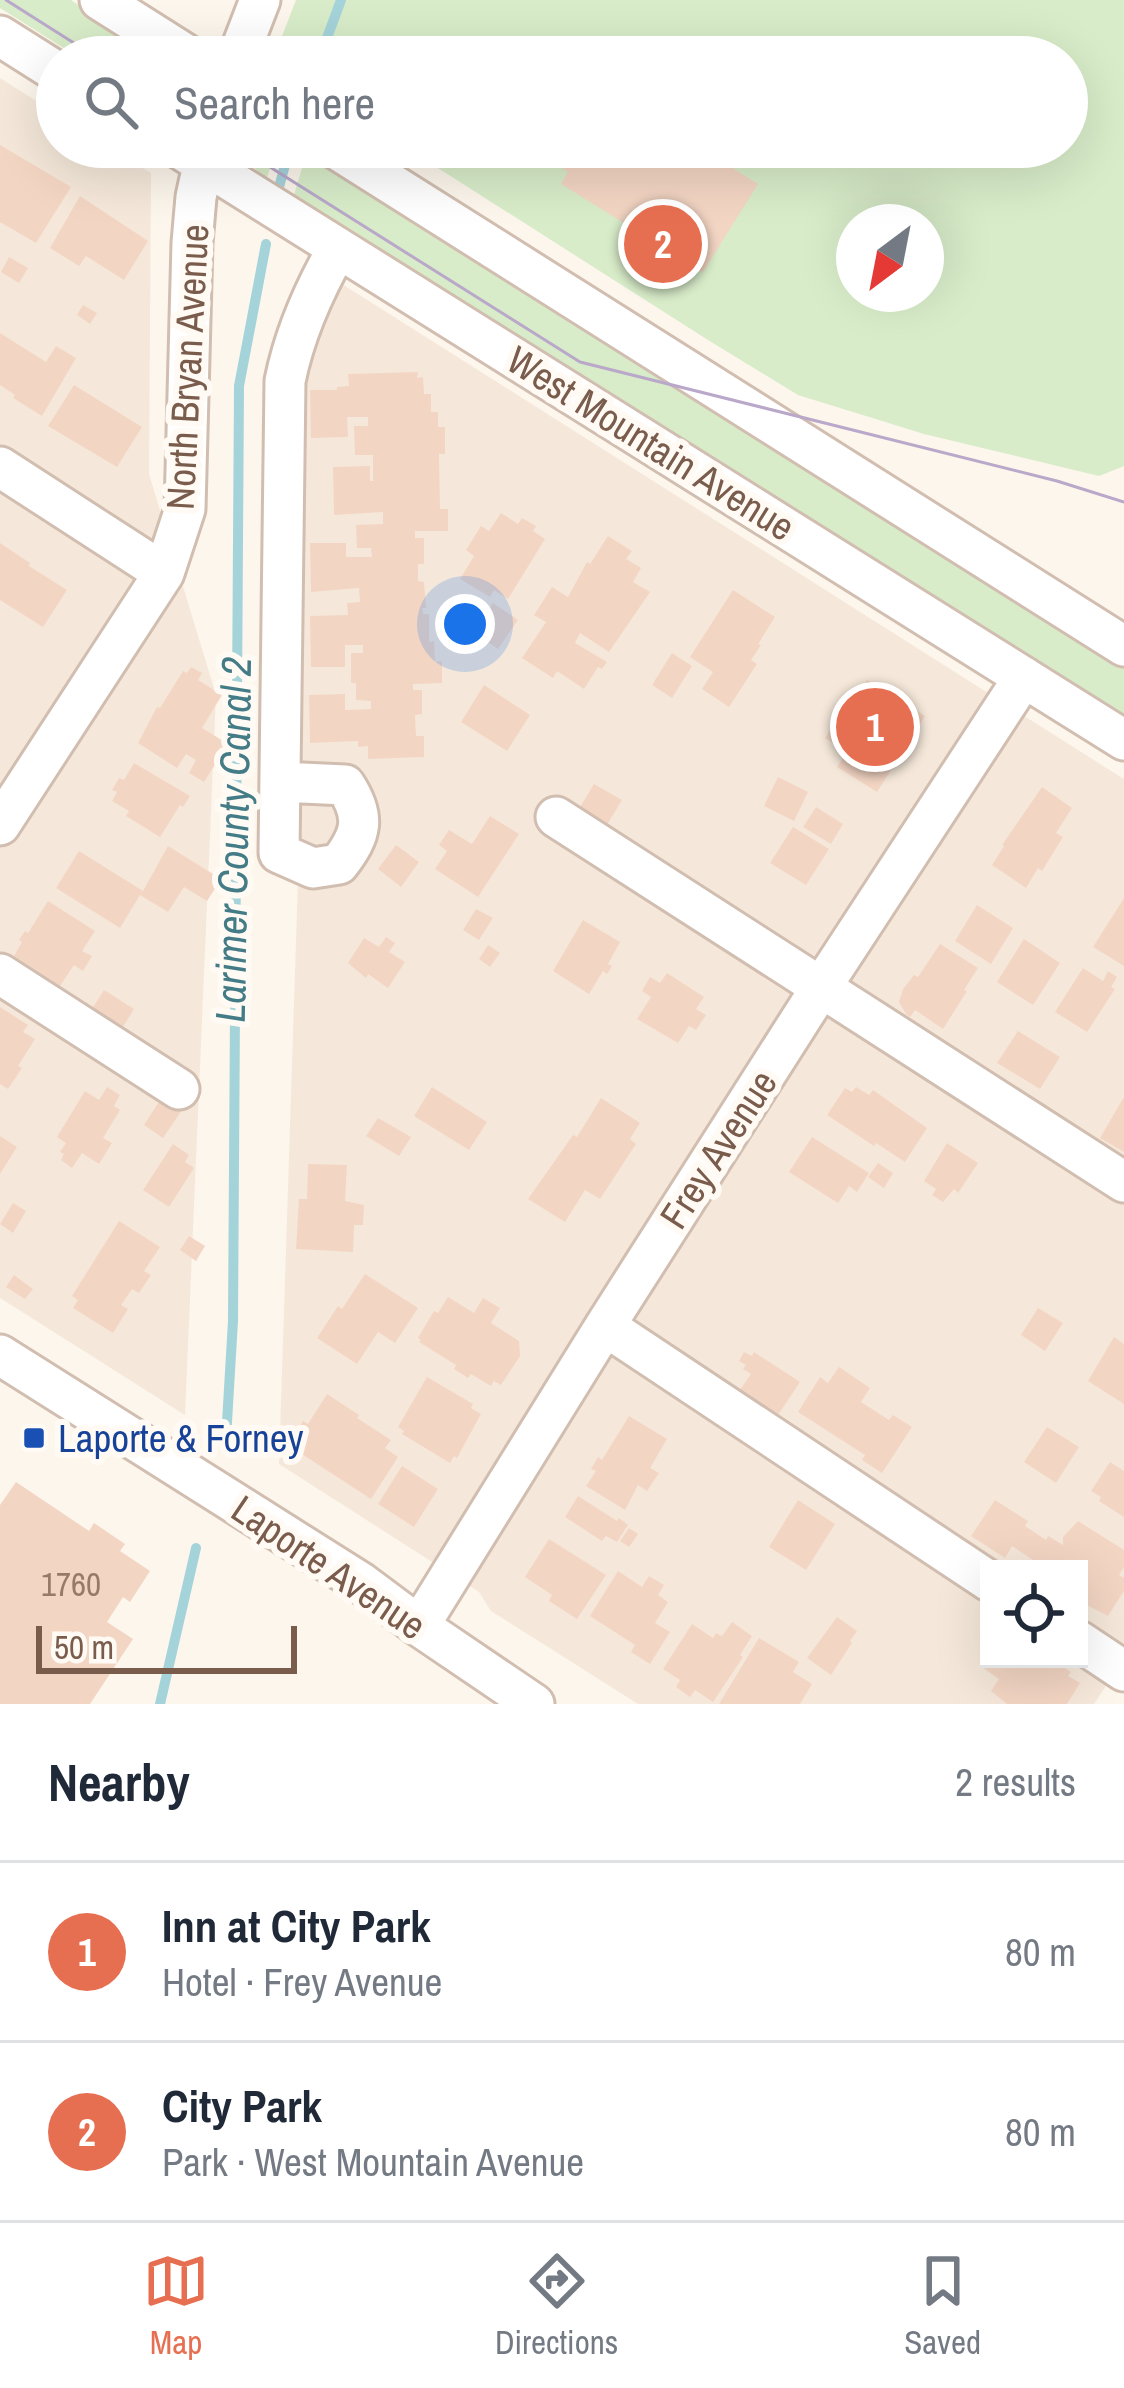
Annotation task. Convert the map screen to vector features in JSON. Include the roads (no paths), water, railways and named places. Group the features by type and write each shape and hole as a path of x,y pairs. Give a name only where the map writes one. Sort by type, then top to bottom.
{"street":[{"path":"246,36 260,0"},
{"path":"111,3 159,36"},
{"path":"0,36 36,59"},
{"name":"North Bryan Avenue","path":"0,825 164,573 185,509 195,168"},
{"name":"West Mountain Avenue","path":"220,168 338,248 1124,740"},
{"name":"West Mountain Avenue","path":"366,168 1124,646"},
{"path":"281,782 285,381 324,273 338,248"},
{"path":"0,467 164,573"},
{"name":"Frey Avenue","path":"419,1626 605,1326 1024,677"},
{"path":"556,818 1124,1182"},
{"path":"0,974 178,1089"},
{"path":"605,1326 980,1575"},
{"name":"Laporte Avenue","path":"1,1357 360,1582 533,1704"},
{"path":"1088,1647 1124,1671"}],"waterway":[{"name":"Larimer County Canal 2","path":"328,36 341,0"},
{"name":"Larimer County Canal 2","path":"279,187 284,168"},
{"name":"Larimer County Canal 2","path":"226,1439 233,1321 239,386 266,244"},
{"name":"Larimer County Canal 2","path":"160,1704 196,1548"}],"tram line":[{"path":"6,0 63,36"},
{"path":"271,168 580,362 1057,481 1124,502"}],"place":[{"name":"City Park","path":"663,244"},
{"name":"Inn at City Park","path":"875,727"},
{"name":"Laporte & Forney","path":"34,1438"}]}
